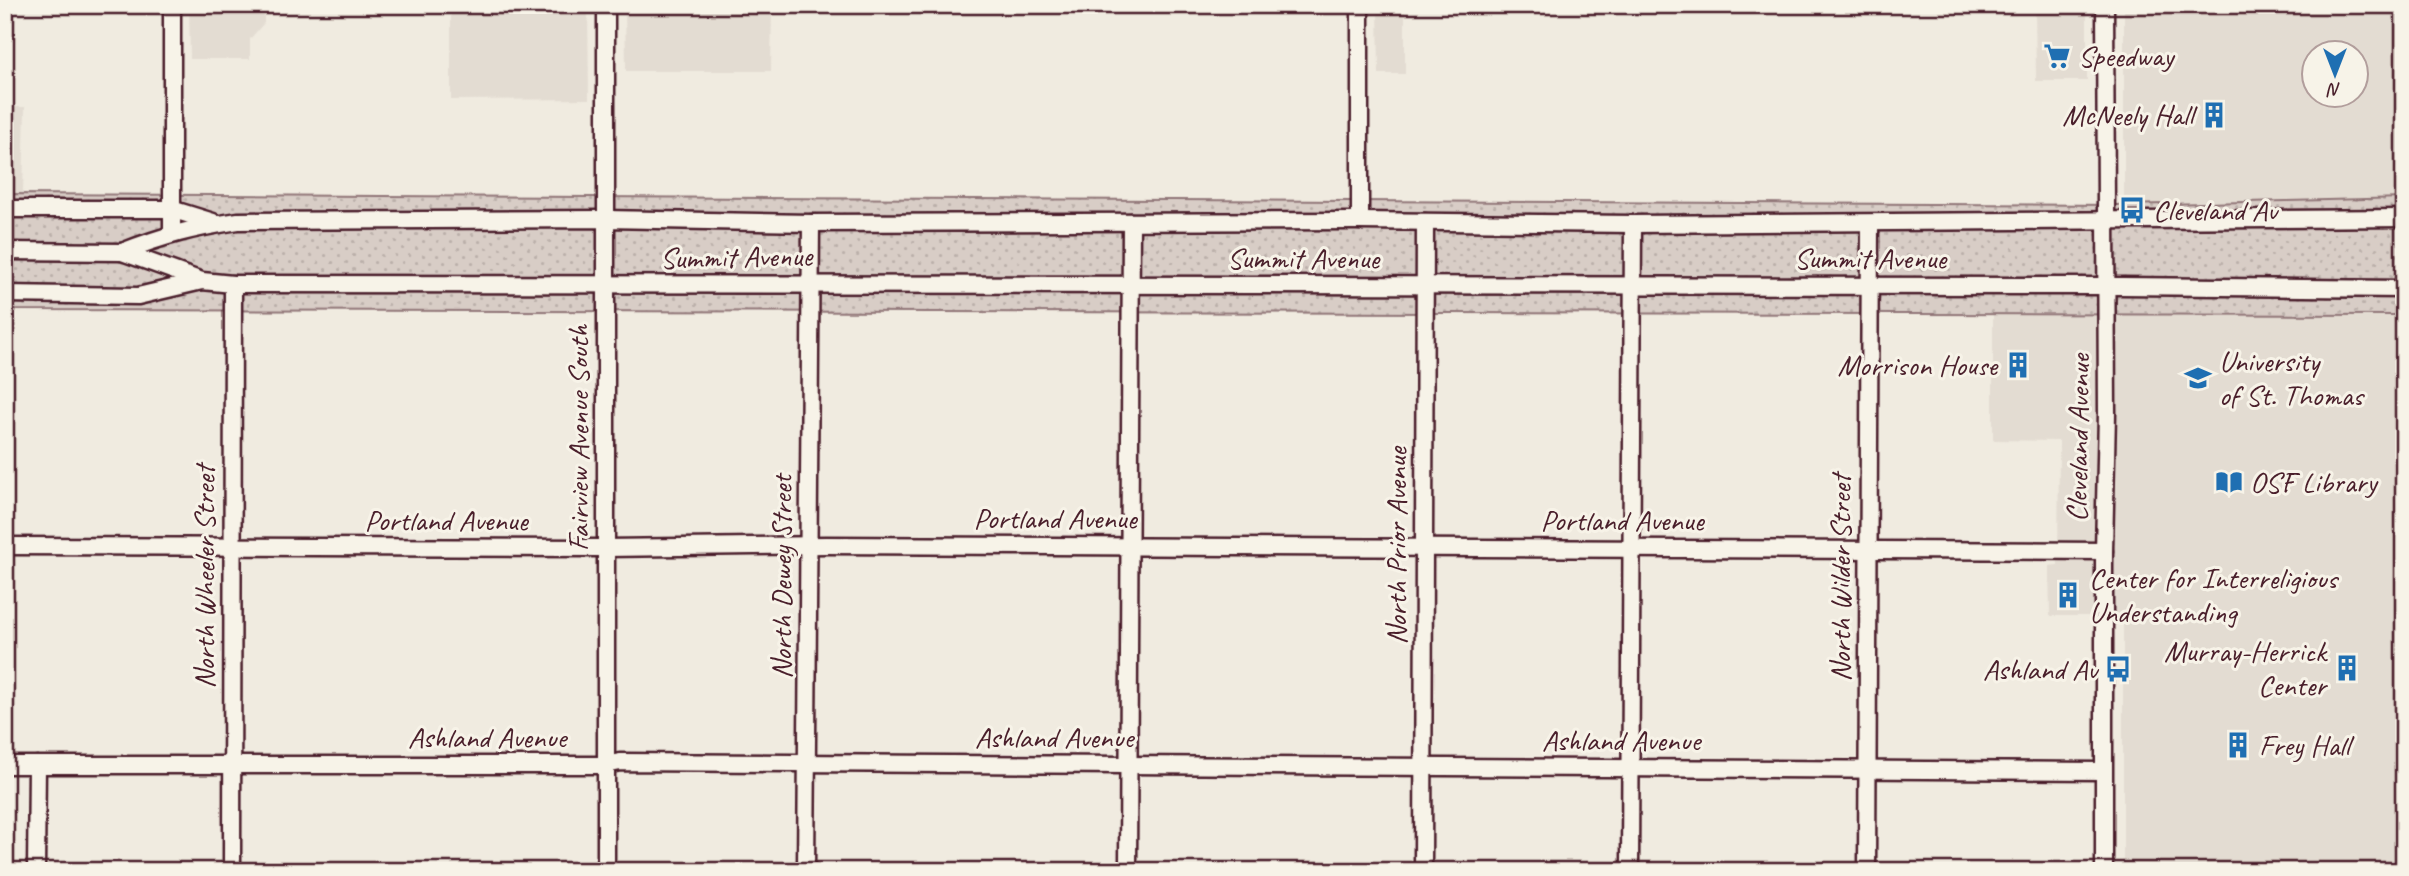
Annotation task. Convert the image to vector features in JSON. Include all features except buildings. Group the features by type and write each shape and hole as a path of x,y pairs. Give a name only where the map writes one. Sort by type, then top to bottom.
{"street":[{"path":"172,5 172,233"},
{"name":"Fairview Avenue South","path":"606,5 606,871"},
{"path":"1360,5 1360,221"},
{"name":"Cleveland Avenue","path":"2104,871 2107,412 2105,5"},
{"name":"Summit Avenue","path":"5,209 172,209 219,224"},
{"name":"Summit Avenue","path":"122,252 172,233 238,221 606,219 811,223 1360,221 1870,224 2404,218"},
{"path":"1128,871 1131,222"},
{"name":"North Prior Avenue","path":"1423,871 1425,222"},
{"name":"North Dewey Street","path":"806,871 811,223"},
{"path":"1630,871 1633,224"},
{"name":"North Wilder Street","path":"1867,871 1870,224"},
{"name":"Summit Avenue","path":"5,251 122,252 202,281 233,284 2105,286 2404,289"},
{"name":"Summit Avenue","path":"5,294 138,296 202,281"},
{"name":"North Wheeler Street","path":"232,871 233,284"},
{"name":"Portland Avenue","path":"5,546 1129,546 2104,551"},
{"name":"Ashland Avenue","path":"5,765 606,765 620,762 2103,771"},
{"path":"36,871 37,765"}],"shaded area":[{"path":"5,5 13,5 14,89 9,90 9,107 25,107 23,194 5,194"},
{"path":"5,5 10,5 10,87 5,87"},
{"path":"189,5 264,5 264,23 250,39 250,59 190,59"},
{"path":"451,5 588,5 589,99 451,100"},
{"path":"625,5 772,5 771,71 626,71"},
{"path":"1378,5 1405,5 1405,74 1379,74"},
{"path":"2035,5 2087,5 2087,81 2036,81"},
{"name":"University of St. Thomas","path":"2124,5 2404,5 2404,871 2123,871 2123,616 2050,616 2049,566 2058,565 2059,441 1993,440 1993,315 2124,314"},
{"path":"5,194 2124,205 2404,198 2404,315 5,310"}],"place":[{"name":"Speedway","path":"2057,56"},
{"name":"McNeely Hall","path":"2214,115"},
{"name":"Cleveland Av","path":"2132,210"},
{"name":"Morrison House","path":"2018,365"},
{"name":"University of St. Thomas","path":"2198,378"},
{"name":"OSF Library","path":"2229,482"},
{"name":"Center for Interreligious Understanding","path":"2068,595"},
{"name":"Murray-Herrick Center","path":"2347,668"},
{"name":"Ashland Av","path":"2118,669"},
{"name":"Frey Hall","path":"2238,745"}]}
